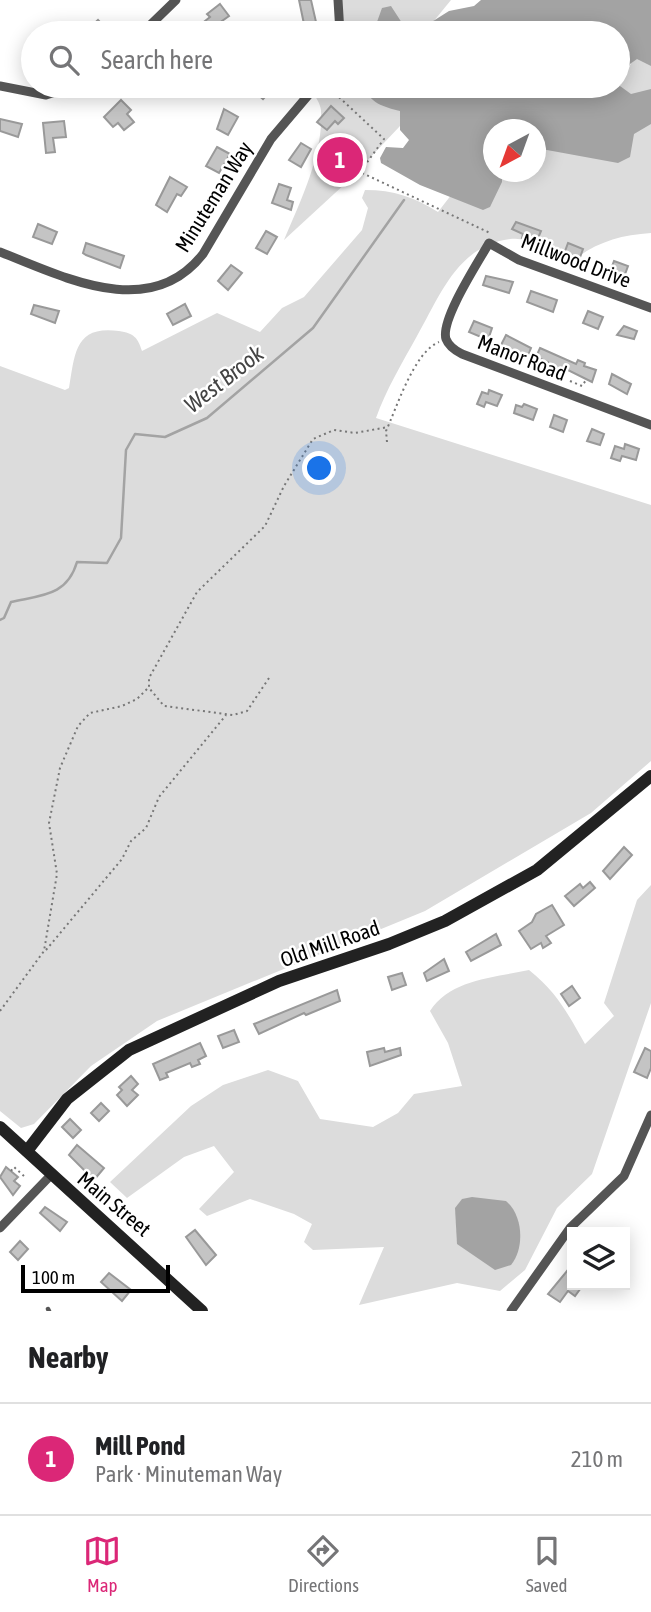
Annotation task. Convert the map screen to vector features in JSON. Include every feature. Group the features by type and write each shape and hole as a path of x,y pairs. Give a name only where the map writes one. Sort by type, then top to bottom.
{"main road":[{"name":"Old Mill Road","path":"27,1151 67,1099 129,1050 279,981 389,944 445,921 537,870 651,776"},
{"name":"Main Street","path":"0,1127 145,1256 202,1311"}],"street":[{"path":"154,21 176,0"},
{"path":"338,0 339,21"},
{"path":"0,86 21,90"},
{"name":"Minuteman Way","path":"0,252 82,282 115,290 142,291 172,281 189,270 203,254 275,133 306,98"},
{"name":"Millwood Drive","path":"492,239 519,260 651,309"},
{"name":"Manor Road","path":"492,239 453,311 446,339 462,355 651,425"},
{"path":"511,1311 570,1228 624,1176 651,1115"},
{"path":"0,1228 51,1175"}],"path":[{"path":"340,98 384,139 360,172 492,239"},
{"path":"387,442 388,427 414,368 431,345 446,339"},
{"path":"570,380 582,386 586,380"},
{"path":"269,678 247,711 227,714 164,706 149,688 149,678 197,592 265,526 284,486 313,439 334,430 355,433 388,427"},
{"path":"44,951 57,874 49,823 60,768 78,726 90,713 137,699 149,688"},
{"path":"0,1011 44,951 122,859 131,841 146,828 159,797 227,714"},
{"path":"11,1171 14,1167 25,1177"}],"shaded area":[{"path":"339,0 451,0 434,21 338,21"},
{"path":"481,0 651,0 651,66 637,59 630,64 630,21 433,21 449,11 474,6"},
{"path":"391,6 401,21 377,21 382,8"},
{"path":"651,21 651,233 608,241 588,250 570,263 526,240 510,239 476,251 452,275 443,290 395,377 376,418 651,505 651,761 591,813 425,911 157,1021 91,1066 34,1124 21,1128 0,1111 0,366 65,390 69,388 73,363 80,344 93,332 104,330 128,333 137,339 142,351 217,313 260,332 282,308 304,297 362,230 368,208 362,198 365,190 403,195 438,212 479,159 483,162 483,182 546,182 546,125 601,98 630,98 630,66"},
{"path":"651,89 651,124 634,134 630,157 618,163 546,150 546,119 483,119 483,182 502,182 490,207 483,210 420,185 381,163 380,158 386,147 403,148 409,140 400,130 400,111 383,106 370,98 630,98 630,93"},
{"path":"316,98 399,98 411,122 400,126 347,182 284,240 315,160 321,126"},
{"path":"651,885 651,1003 592,1174 557,1208 525,1270 500,1291 457,1283 359,1305 384,1247 313,1250 304,1242 312,1224 294,1214 250,1199 207,1216 199,1209 234,1172 214,1146 184,1157 127,1198 110,1182 191,1106 223,1085 268,1070 298,1081 320,1119 373,1127 398,1113 414,1094 462,1086 448,1043 430,1011 449,992 487,978 529,970 555,995 585,1044 614,1016 604,1003 637,900"},
{"path":"472,1197 506,1201 512,1207 519,1223 520,1241 516,1258 511,1265 495,1270 457,1244 455,1208 462,1199"}],"building":[{"path":"299,0 311,0 316,21 303,21"},
{"path":"220,4 229,16 222,21 205,21 210,17 207,14"},
{"path":"121,100 131,110 127,114 134,122 124,130 118,123 113,127 104,117"},
{"path":"331,106 344,118 338,124 335,121 327,130 317,122"},
{"path":"224,109 238,117 228,135 217,129"},
{"path":"0,119 22,124 18,137 0,131"},
{"path":"64,121 66,137 53,138 55,152 46,153 43,123"},
{"path":"301,143 311,149 301,167 289,160"},
{"path":"217,147 230,154 219,173 206,166"},
{"path":"170,177 187,187 181,196 177,194 167,212 156,205"},
{"path":"279,184 291,188 287,200 293,202 291,210 272,203"},
{"path":"516,222 541,231 536,243 522,238 523,234 512,229"},
{"path":"38,224 57,232 52,244 33,237"},
{"path":"266,231 277,237 267,254 256,248"},
{"path":"86,243 124,256 120,268 83,253"},
{"path":"568,243 583,249 579,260 564,254"},
{"path":"614,261 628,266 624,277 610,272"},
{"path":"231,265 242,273 228,290 218,281"},
{"path":"486,276 513,282 509,293 483,285"},
{"path":"531,291 557,300 553,312 527,302"},
{"path":"185,304 191,316 173,325 167,314"},
{"path":"34,305 59,311 55,323 31,314"},
{"path":"588,311 603,317 598,329 583,323"},
{"path":"474,321 492,328 488,340 469,332"},
{"path":"624,326 637,331 634,339 617,335"},
{"path":"506,335 531,348 527,358 500,347"},
{"path":"540,348 576,364 578,360 585,363 584,366 596,370 592,382 562,367 560,371 547,366 548,362 536,357"},
{"path":"612,374 631,384 627,394 609,384"},
{"path":"489,390 502,395 497,406 486,402 484,407 477,404 482,392 488,394"},
{"path":"524,404 537,409 533,420 514,413 516,405 522,407"},
{"path":"554,415 567,420 563,432 550,427"},
{"path":"592,429 604,434 600,445 587,441"},
{"path":"625,444 639,449 636,460 622,456 620,461 611,458 615,446 624,449"},
{"path":"624,847 632,855 610,879 603,871"},
{"path":"590,882 595,888 574,906 565,896 580,884 583,888"},
{"path":"552,905 564,925 546,936 551,943 543,948 541,943 531,949 519,931 532,922 536,914"},
{"path":"496,934 501,945 471,961 466,952"},
{"path":"444,959 449,971 427,981 424,973"},
{"path":"402,973 406,985 392,990 388,977"},
{"path":"572,986 580,998 569,1006 561,994"},
{"path":"337,990 340,1001 306,1015 304,1013 259,1034 254,1024"},
{"path":"234,1030 239,1042 223,1048 218,1036"},
{"path":"200,1043 206,1056 198,1060 200,1064 192,1067 190,1063 166,1073 168,1077 160,1080 153,1064"},
{"path":"384,1048 385,1052 400,1048 401,1055 370,1066 367,1052"},
{"path":"645,1048 651,1051 651,1068 647,1078 634,1072"},
{"path":"131,1076 138,1084 132,1090 138,1095 127,1106 117,1095 122,1090 119,1087"},
{"path":"101,1103 109,1111 99,1121 91,1113"},
{"path":"70,1119 81,1130 73,1138 62,1127"},
{"path":"77,1145 104,1168 94,1180 69,1155"},
{"path":"6,1167 18,1177 14,1181 20,1186 13,1195 0,1177"},
{"path":"45,1207 67,1222 60,1231 40,1213"},
{"path":"195,1230 216,1255 206,1265 186,1237"},
{"path":"20,1241 28,1249 18,1260 10,1252"},
{"path":"567,1271 567,1290 579,1290 575,1296 568,1291 560,1302 548,1294"},
{"path":"109,1273 131,1290 122,1301 101,1282"}],"waterway":[{"name":"West Brook","path":"0,620 4,618 11,602 60,588 73,573 77,562 107,563 121,538 126,450 135,434 165,437 207,418 313,328 404,200"}],"place":[{"name":"Mill Pond","path":"340,160"}]}
